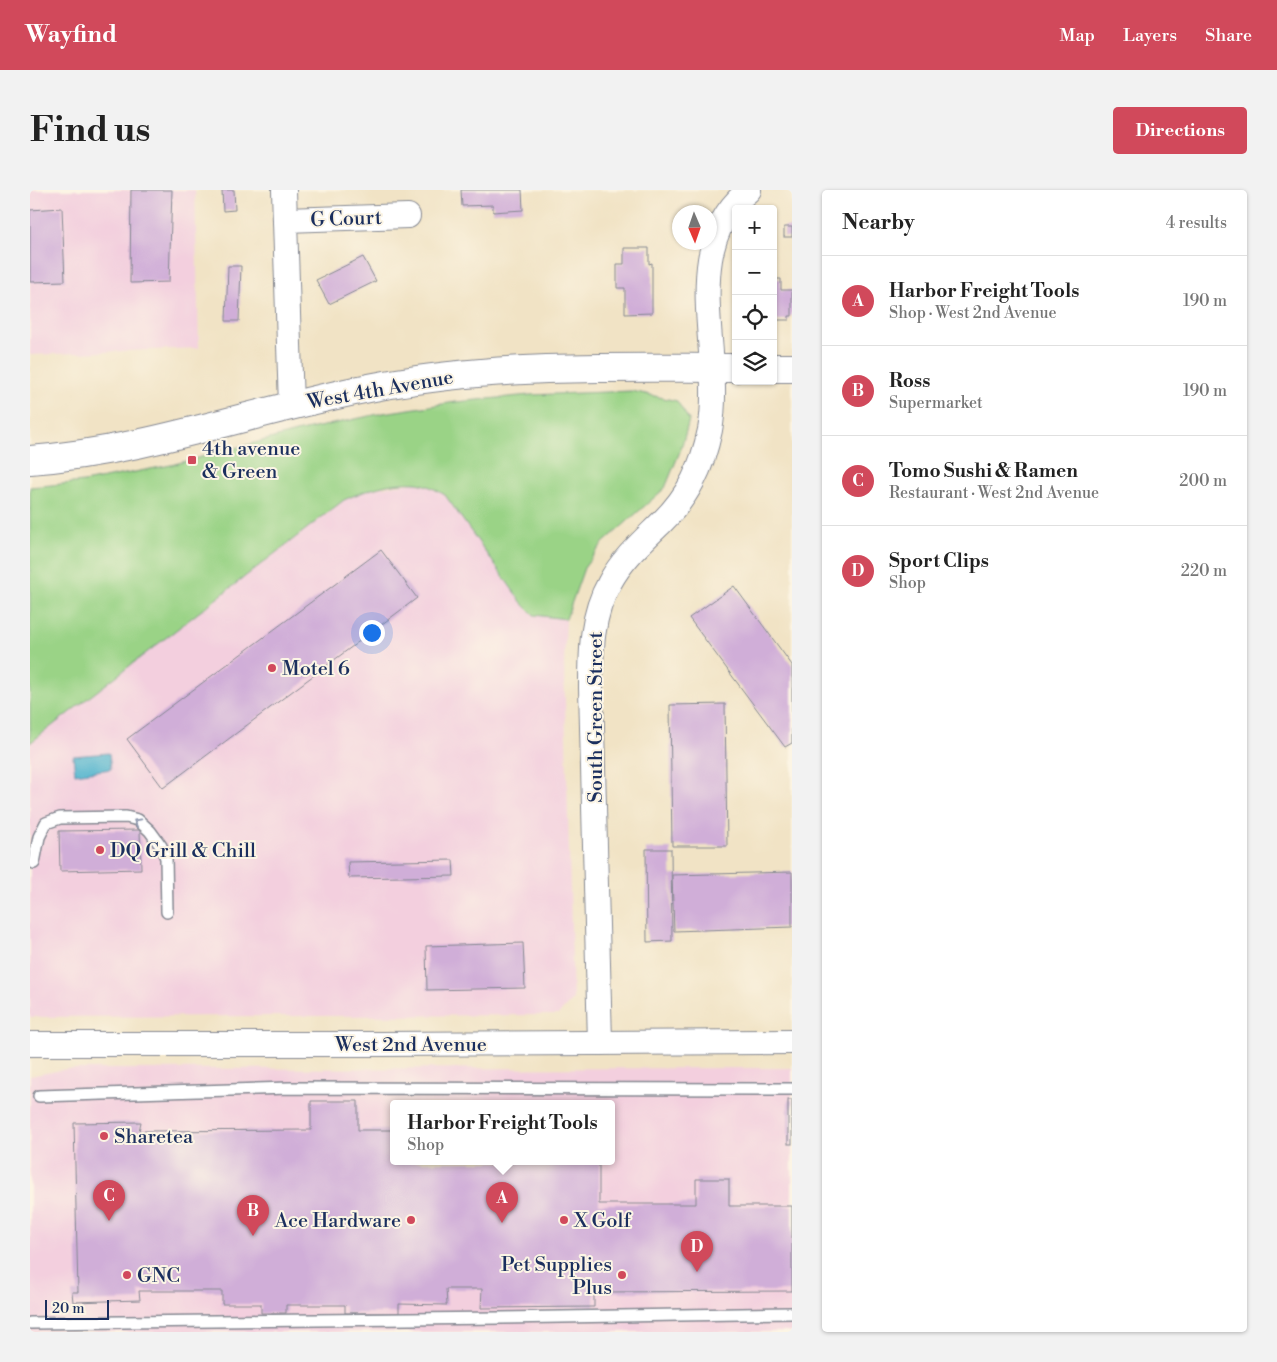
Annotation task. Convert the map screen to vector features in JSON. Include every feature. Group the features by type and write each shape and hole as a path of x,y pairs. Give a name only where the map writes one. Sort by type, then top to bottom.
{"street":[{"path":"284,190 291,406"},
{"name":"South Green Street","path":"600,1043 591,688 592,636 596,616 610,581 633,550 663,522 682,500 693,483 704,456 710,428 712,402 724,368 709,336 708,272 719,227 730,208 749,190"},
{"name":"G Court","path":"285,220 408,216"},
{"name":"West 4th Avenue","path":"30,460 99,451 157,440 349,392 424,379 510,370 724,368"},
{"path":"777,368 792,368"},
{"name":"West 2nd Avenue","path":"30,1044 792,1042"}],"lane":[{"path":"34,863 39,837 46,823 53,820 60,818 126,817 138,820 161,846 166,858 167,912"},
{"path":"39,1096 290,1088 792,1089"},
{"path":"30,1323 792,1313"}],"shaded area":[{"path":"30,190 195,190 199,348 30,355"},
{"path":"416,483 430,487 445,495 522,603 534,615 566,619 564,664 573,999 558,1015 30,1017 30,743 344,500 366,490"},
{"path":"792,1068 792,1332 30,1332 30,1076 67,1069"}],"green space":[{"path":"632,391 677,401 689,420 681,449 665,488 603,543 584,568 566,619 534,615 522,603 445,495 420,484 397,483 388,485 344,500 30,743 30,487 84,482 171,465 296,432 383,413 456,402 530,395"}],"water":[{"path":"109,753 111,769 75,774 73,756"}],"building":[{"path":"131,190 172,190 169,282 130,283"},
{"path":"222,190 234,190 235,210 223,211"},
{"path":"461,190 522,190 523,210 493,212 493,205 462,206"},
{"path":"62,208 65,281 30,282 30,210"},
{"path":"784,227 792,227 792,237 784,237"},
{"path":"624,248 649,248 649,264 652,263 652,313 625,314 625,288 617,288 617,264 624,264"},
{"path":"363,257 376,281 329,304 316,280"},
{"path":"228,266 241,266 239,321 226,321"},
{"path":"777,279 781,279 781,290 792,290 792,316 789,316 789,320 777,320"},
{"name":"Motel 6","path":"381,550 417,598 163,788 127,739"},
{"path":"734,586 792,665 792,743 785,747 689,618"},
{"path":"725,704 727,846 672,846 670,705"},
{"name":"DQ Grill & Chill","path":"140,830 141,869 60,871 59,831"},
{"path":"646,849 671,849 672,941 647,942"},
{"path":"453,860 454,876 349,878 348,862"},
{"path":"792,872 792,927 674,931 672,875"},
{"path":"523,943 525,988 427,990 426,946"},
{"path":"788,1100 792,1100 792,1144 788,1144"},
{"path":"311,1101 358,1101 358,1130 390,1130 390,1165 599,1165 599,1204 696,1204 696,1179 729,1179 729,1206 792,1206 792,1291 594,1292 594,1307 481,1308 482,1289 446,1289 447,1305 399,1304 399,1313 345,1313 345,1305 286,1305 286,1313 261,1313 261,1304 222,1304 222,1291 139,1291 140,1300 73,1302 72,1292 78,1292 74,1123 141,1122 139,1131 311,1130"}],"place":[{"name":"4th avenue & Green","path":"192,460"},
{"name":"Motel 6","path":"272,668"},
{"name":"DQ Grill & Chill","path":"100,850"},
{"name":"Sharetea","path":"104,1136"},
{"name":"Ace Hardware","path":"411,1220"},
{"name":"X Golf","path":"564,1220"},
{"name":"Tomo Sushi & Ramen","path":"109,1221"},
{"name":"Harbor Freight Tools","path":"502,1223"},
{"name":"Ross","path":"253,1236"},
{"name":"Sport Clips","path":"697,1272"},
{"name":"GNC","path":"127,1275"},
{"name":"Pet Supplies Plus","path":"622,1275"}]}
